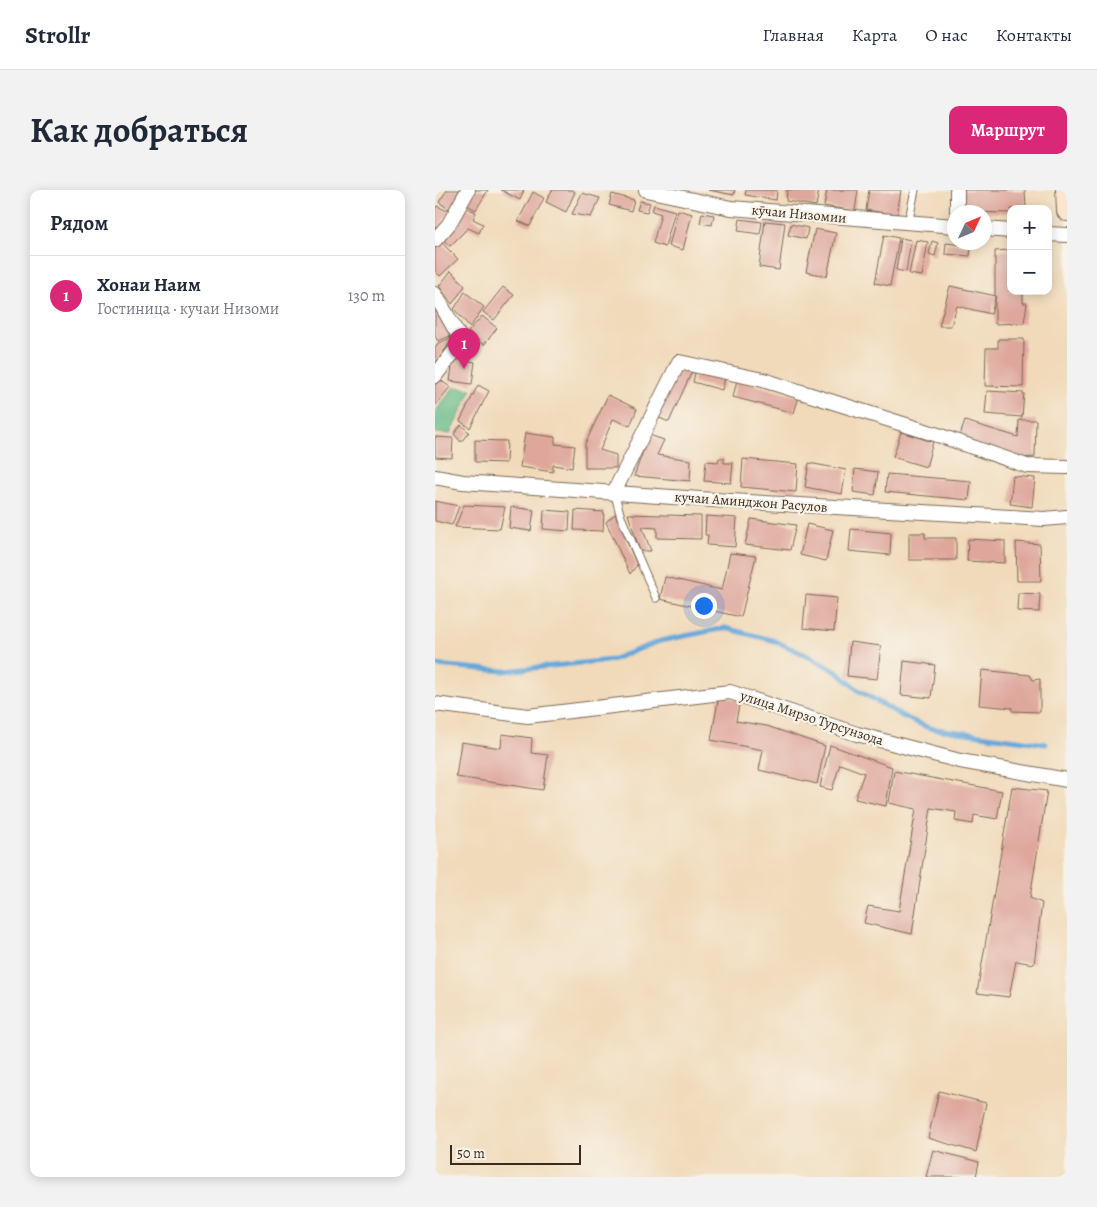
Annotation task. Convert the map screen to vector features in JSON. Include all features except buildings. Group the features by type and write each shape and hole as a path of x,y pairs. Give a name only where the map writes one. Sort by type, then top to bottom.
{"street":[{"path":"435,240 449,224 468,190"},
{"name":"кӯчаи Низомии","path":"646,190 731,208 908,224 947,226"},
{"path":"957,190 957,205"},
{"path":"1066,190 1067,211"},
{"path":"992,230 1007,231"},
{"path":"1052,234 1067,235"},
{"path":"435,294 460,338 457,348 435,376"},
{"path":"614,492 679,362 763,380 1027,466 1067,467"},
{"name":"кучаи Аминджон Расулов","path":"435,477 463,482 928,513 1044,519 1067,517"},
{"name":"улица Мирзо Турсунзода","path":"435,704 528,716 730,692 857,734 951,759 1067,780"}],"lane":[{"path":"908,224 915,190"},
{"path":"614,492 621,516 656,598"}],"green space":[{"path":"454,387 472,389 450,434 435,433 435,412"}],"waterway":[{"path":"435,665 504,671 611,660 660,641 725,628 772,640 806,655 837,672 858,690 904,717 929,728 1046,744"}],"place":[{"name":"Хонаи Наим","path":"464,369"}]}
